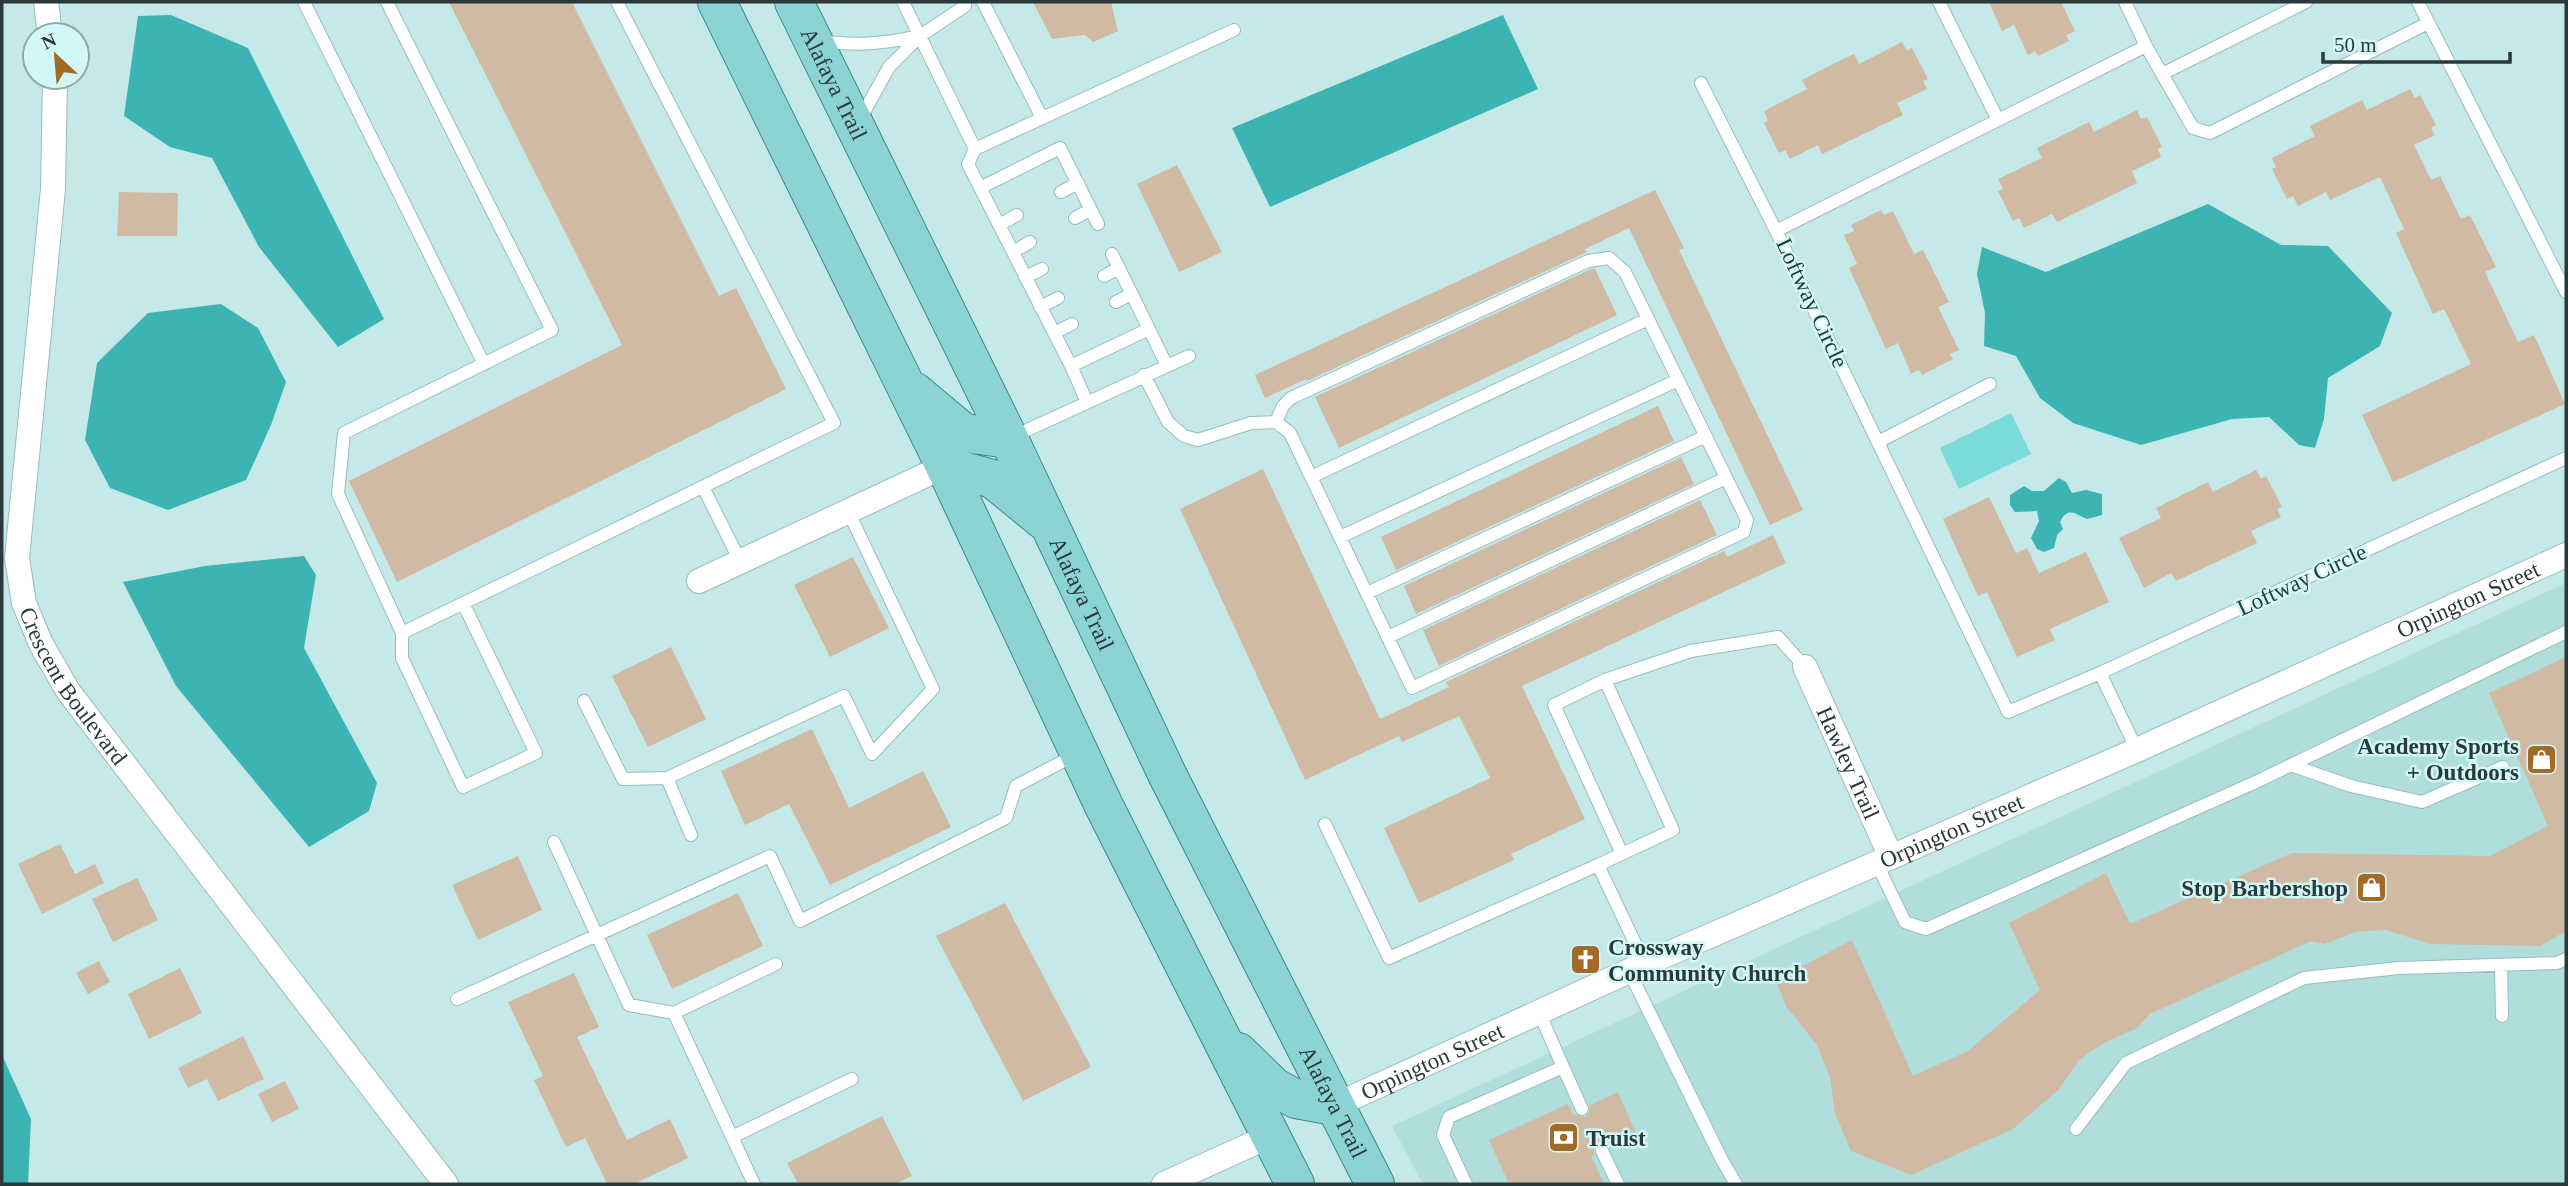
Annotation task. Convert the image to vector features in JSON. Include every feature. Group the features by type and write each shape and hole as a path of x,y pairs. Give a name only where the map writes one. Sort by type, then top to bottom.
{"main road":[{"path":"717,2 945,466 1079,753 1295,1184"},
{"name":"Alafaya Trail","path":"794,2 1009,439 1167,775 1375,1184"},
{"path":"903,382 964,433 1009,439"},
{"path":"945,466 993,480 1050,526"},
{"path":"1216,1031 1274,1087 1296,1099 1334,1106"}],"street":[{"path":"47,2 49,21"},
{"name":"Crescent Boulevard","path":"55,91 53,189 17,558 24,603 41,644 68,691 446,1184"},
{"path":"699,581 945,466"},
{"name":"Orpington Street","path":"1334,1106 1637,968 2137,750 2566,555"},
{"name":"Hawley Trail","path":"1805,667 1884,860"},
{"path":"1164,1184 1270,1136"}],"lane":[{"path":"304,2 484,364"},
{"path":"387,2 552,330 344,433 338,494 402,633 402,658 463,787 536,753 463,603"},
{"path":"402,633 834,423 617,2"},
{"path":"903,2 975,149"},
{"path":"857,126 889,67 920,36 965,6 965,2"},
{"path":"983,2 1042,118"},
{"path":"1939,2 1998,120"},
{"path":"2125,2 2146,46 2193,128 2210,132 2428,23"},
{"path":"2162,74 2306,2"},
{"path":"2418,2 2566,292"},
{"path":"1087,402 968,164 975,149 1234,30"},
{"path":"815,40 852,46 920,36"},
{"name":"Loftway Circle","path":"2146,46 1776,231 2008,712 2100,673 2566,458"},
{"path":"1701,83 1776,231"},
{"path":"980,188 1060,148 1098,224"},
{"path":"1061,192 1078,183"},
{"path":"1075,218 1090,210"},
{"path":"999,225 1017,215"},
{"path":"1013,252 1030,242"},
{"path":"1112,254 1167,366"},
{"path":"1144,375 1168,422 1184,436 1198,440 1251,423 1276,422 1290,433 1412,688 1744,532 1746,520 1706,436 1625,272 1609,258 1588,261 1292,398 1283,406 1276,422"},
{"path":"1104,276 1119,268"},
{"path":"1025,277 1042,269"},
{"path":"1116,302 1131,294"},
{"path":"1040,307 1058,298"},
{"path":"1311,477 1648,319"},
{"path":"1054,333 1072,324"},
{"path":"1071,366 1149,328"},
{"path":"1009,439 1189,356"},
{"path":"1340,537 1678,380"},
{"path":"1878,442 1990,384"},
{"path":"1367,593 1706,436"},
{"path":"1388,637 1726,478"},
{"path":"703,487 740,561"},
{"path":"584,701 623,779 667,778 844,696 872,754 933,689 848,511"},
{"path":"1884,860 1905,922 1926,929 2291,765 2566,632"},
{"path":"1622,854 1554,705 1605,680 1691,651 1778,637 1805,667"},
{"path":"2100,673 2137,750"},
{"path":"1325,824 1389,958 1673,830 1605,680"},
{"path":"457,999 770,856 800,922 1006,818 1016,786 1079,753"},
{"path":"2291,765 2351,786 2422,802 2503,767"},
{"path":"667,778 691,835"},
{"path":"554,842 629,1005 674,1013 776,964"},
{"path":"1598,864 1637,968 1730,1182"},
{"path":"2076,1129 2126,1063 2304,978 2399,968 2557,963 2566,959"},
{"path":"2501,965 2502,1016"},
{"path":"1539,1012 1582,1109"},
{"path":"674,1013 754,1184"},
{"path":"1466,1184 1443,1135 1449,1116 1563,1067"},
{"path":"732,1137 852,1079"},
{"path":"1602,1151 1618,1184"}],"shaded area":[{"path":"171,15 248,48 384,319 338,347 259,247 212,158 170,147 124,116 138,16"},
{"path":"1503,15 1538,89 1270,207 1232,128"},
{"path":"2208,204 2281,245 2328,246 2392,313 2380,346 2328,378 2324,419 2315,448 2299,445 2269,417 2232,419 2141,445 2073,423 2040,398 2016,356 1984,346 1985,313 1977,274 1982,247 2046,272"},
{"path":"221,304 258,328 286,382 271,425 246,480 168,510 110,488 85,440 97,363 148,313"},
{"path":"2011,413 2031,454 1959,489 1940,448"},
{"path":"2059,478 2066,482 2072,493 2086,490 2102,494 2102,515 2087,519 2072,513 2066,514 2060,522 2063,529 2057,535 2054,548 2044,552 2037,549 2031,538 2039,521 2037,511 2015,512 2010,505 2010,495 2024,486 2032,491 2044,491"},
{"path":"304,556 316,575 304,648 377,783 369,811 309,847 176,686 123,582 205,566"},
{"path":"2566,583 2566,1184 1423,1184 1392,1126"},
{"path":"2,1055 31,1119 28,1184 2,1184"}],"building":[{"path":"449,2 572,2 719,296 736,288 786,389 397,582 349,481 622,345"},
{"path":"1033,2 1111,2 1118,31 1093,42 1085,35 1052,39"},
{"path":"1989,2 2061,2 2075,31 2066,35 2069,41 2038,56 2035,51 2028,55 2014,25 2002,31"},
{"path":"1902,42 1907,51 1912,48 1928,79 1923,81 1927,89 1897,103 1903,115 1822,154 1818,145 1790,159 1785,150 1779,153 1764,123 1768,120 1764,111 1807,89 1802,80 1839,61 1854,54 1859,64"},
{"path":"2410,89 2415,98 2420,95 2436,125 2431,128 2435,135 2414,145 2431,180 2440,176 2461,219 2470,215 2496,267 2485,272 2518,342 2534,335 2565,404 2393,482 2362,415 2471,364 2444,309 2433,314 2396,233 2404,229 2380,177 2330,200 2326,192 2298,206 2293,196 2287,199 2272,169 2276,167 2272,158 2315,136 2310,126 2362,100 2367,110"},
{"path":"2137,110 2141,119 2147,117 2162,147 2158,149 2161,157 2132,171 2137,183 2057,222 2052,214 2024,228 2019,218 2013,221 1998,191 2003,189 1998,179 2042,158 2037,148 2089,122 2094,132"},
{"path":"1177,165 1222,252 1179,272 1137,184"},
{"path":"1655,190 1684,248 1679,250 1803,510 1770,525 1629,228 1585,249 1587,252 1265,398 1255,375"},
{"path":"119,192 178,193 177,236 117,236"},
{"path":"1881,210 1884,215 1893,211 1914,254 1923,250 1949,302 1938,307 1959,350 1950,354 1953,359 1922,375 1919,370 1911,374 1898,343 1886,349 1849,268 1857,264 1844,235 1854,231 1851,225"},
{"path":"1595,269 1617,315 1339,448 1315,397"},
{"path":"1658,406 1674,441 1396,570 1381,537"},
{"path":"1681,457 1694,484 1416,614 1404,586"},
{"path":"1263,469 1380,719 1449,687 1446,682 1724,551 1727,557 1773,535 1786,563 1522,686 1585,819 1511,854 1514,860 1419,903 1384,828 1490,778 1459,716 1402,742 1399,736 1305,780 1180,509"},
{"path":"2256,470 2261,479 2266,476 2282,507 2277,509 2281,517 2251,531 2257,543 2176,581 2171,573 2144,588 2119,538 2161,518 2156,508 2208,482 2213,492"},
{"path":"1989,497 2016,553 2027,548 2039,573 2086,552 2109,602 2050,629 2055,640 2017,657 1987,592 1978,596 1943,519"},
{"path":"1700,500 1717,535 1439,666 1423,630"},
{"path":"853,557 889,628 830,657 794,585"},
{"path":"671,647 706,719 648,747 612,676"},
{"path":"2566,657 2566,931 2540,946 2430,944 2386,930 2355,932 2325,944 2311,941 2150,1014 2137,1028 2104,1043 2080,1059 2059,1089 2013,1129 1911,1175 1851,1151 1835,1113 1830,1077 1817,1045 1786,1006 1776,980 1852,940 1913,1076 1968,1051 2040,990 2009,923 2106,873 2130,924 2292,853 2490,856 2548,826 2489,693"},
{"path":"812,729 849,808 923,771 951,827 830,885 789,804 745,825 721,771"},
{"path":"60,844 75,874 95,864 104,883 42,914 18,864"},
{"path":"518,856 542,910 478,940 452,885"},
{"path":"137,878 158,920 113,942 92,899"},
{"path":"738,893 763,946 672,989 647,935"},
{"path":"1005,903 1091,1067 1023,1101 936,936"},
{"path":"99,961 110,982 88,994 76,973"},
{"path":"180,968 202,1013 149,1039 128,994"},
{"path":"574,973 599,1027 577,1037 627,1140 670,1119 688,1158 634,1184 607,1184 585,1138 566,1147 534,1080 543,1076 508,1002"},
{"path":"243,1036 264,1079 218,1101 207,1079 188,1088 178,1068"},
{"path":"285,1081 299,1109 272,1122 258,1094"},
{"name":"Truist","path":"1618,1092 1637,1136 1610,1148 1602,1142 1594,1147 1594,1155 1591,1156 1604,1184 1509,1184 1489,1140 1568,1104 1573,1114 1585,1117 1589,1113 1590,1105"},
{"path":"882,1116 912,1176 895,1184 798,1184 787,1163"}],"place":[{"name":"Academy Sports + Outdoors","path":"2542,759"},
{"name":"Stop Barbershop","path":"2371,888"},
{"name":"Crossway Community Church","path":"1585,960"},
{"name":"Truist","path":"1563,1138"}]}
